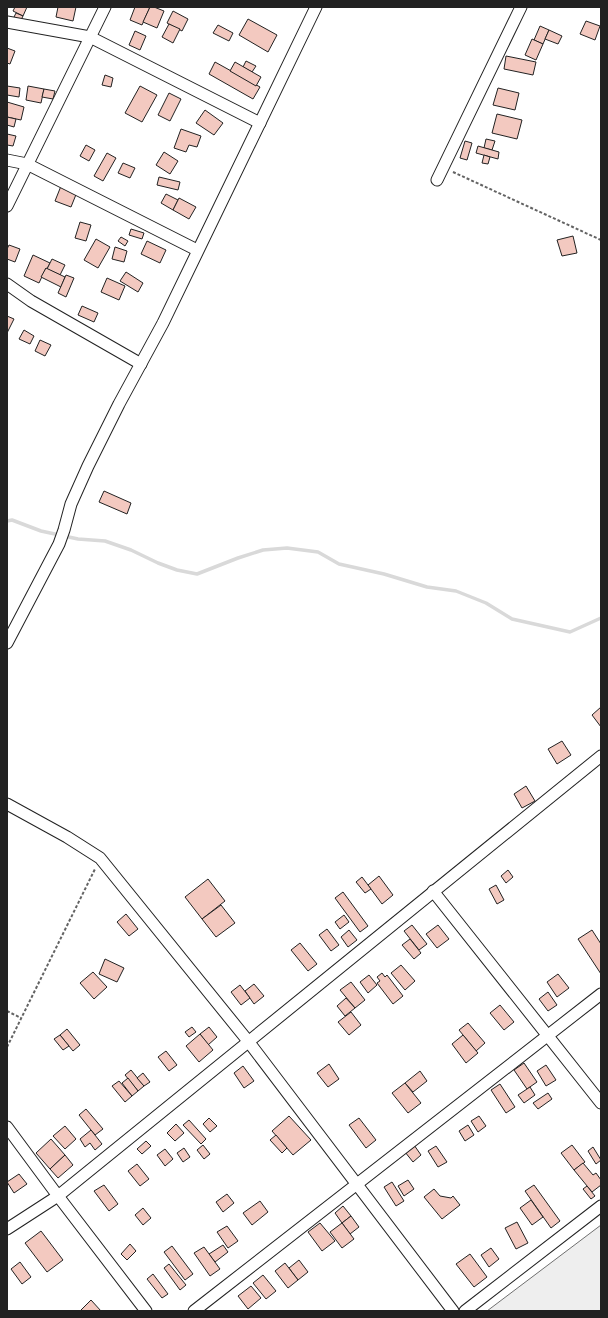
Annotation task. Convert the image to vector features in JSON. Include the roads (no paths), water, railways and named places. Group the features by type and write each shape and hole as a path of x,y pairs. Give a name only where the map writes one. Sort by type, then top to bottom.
{"street":[{"path":"7,206 105,7"},
{"path":"7,642 59,544 71,504 82,479 119,404 163,323 197,250 316,7"},
{"path":"437,180 521,7"},
{"path":"7,22 90,37 260,123"},
{"path":"7,160 27,164 197,250"},
{"path":"7,284 31,301 141,364"},
{"path":"7,1229 58,1196 601,756"},
{"path":"7,804 67,837 100,858 248,1041 453,1311"},
{"path":"433,891 601,1103"},
{"path":"194,1311 601,994"},
{"path":"7,1127 146,1311"},
{"path":"465,1311 601,1206"}],"waterway":[{"path":"7,521 12,520 41,531 78,539 105,541 131,550 177,570 197,574 263,550 287,548 318,552 339,564 384,574 427,587 456,591 486,603 512,619 570,632 601,618"}]}
